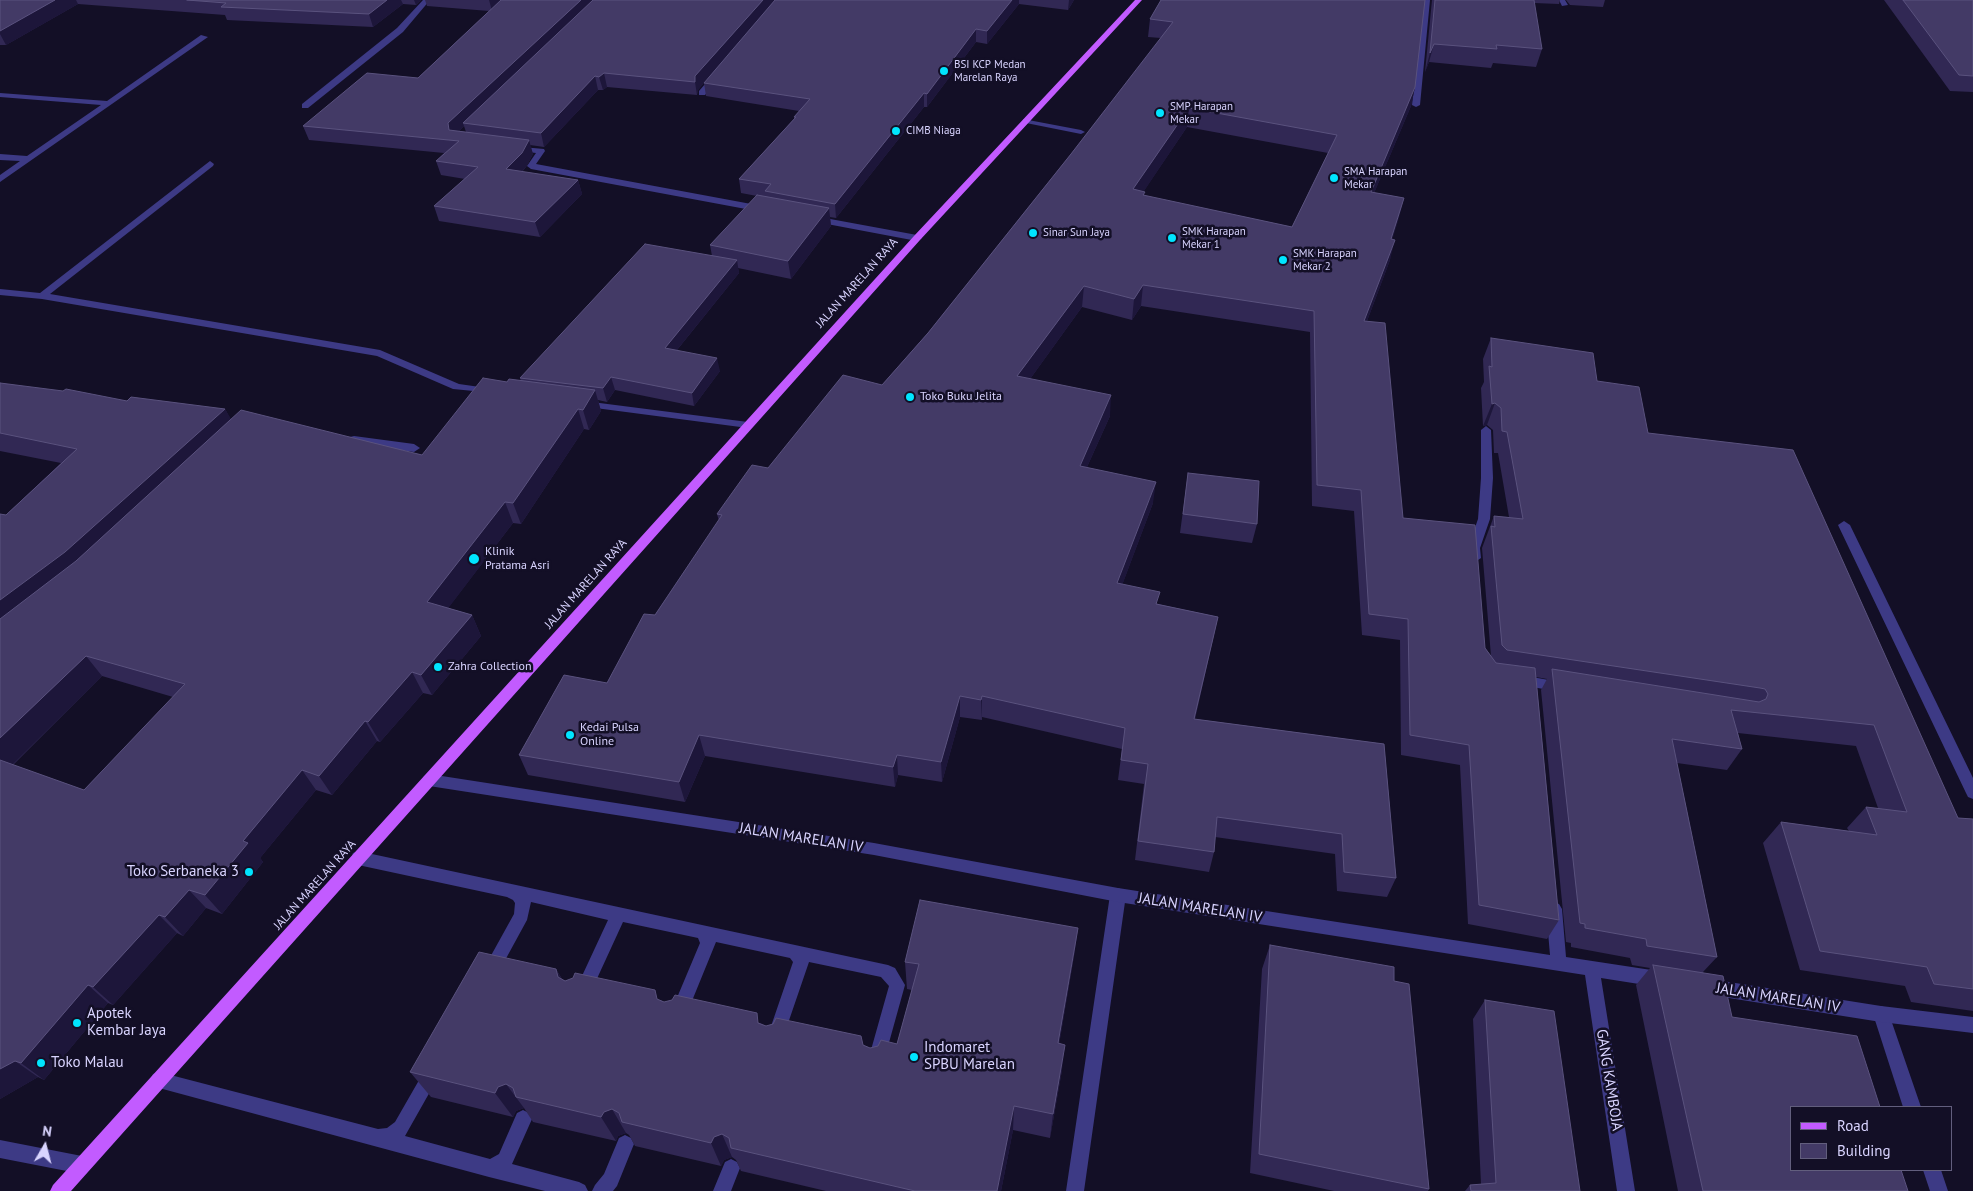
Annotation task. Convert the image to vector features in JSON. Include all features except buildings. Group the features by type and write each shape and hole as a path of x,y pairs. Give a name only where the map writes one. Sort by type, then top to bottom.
{"main road":[{"name":"JALAN MARELAN RAYA","path":"59,1191 917,238 1139,0"}],"street":[{"path":"305,106 400,30 427,0"},
{"path":"1416,105 1428,0"},
{"path":"0,179 204,37"},
{"path":"702,93 721,71"},
{"path":"0,95 108,103"},
{"path":"1026,121 1081,132"},
{"path":"504,146 541,151 531,166 772,211"},
{"path":"0,157 28,159"},
{"path":"42,296 210,164"},
{"path":"801,216 917,238"},
{"path":"0,292 42,296 380,353 457,387 506,393"},
{"path":"573,402 748,425"},
{"path":"1476,576 1474,548 1484,519 1487,478 1486,430"},
{"path":"346,439 414,448"},
{"path":"1844,525 1973,793"},
{"path":"1516,680 1533,687 1571,688"},
{"name":"JALAN MARELAN IV","path":"429,780 874,849 1118,895 1669,981"},
{"path":"358,858 882,970 895,979 897,986 875,1064"},
{"path":"483,983 524,908 518,894 508,891"},
{"path":"1075,1191 1118,895"},
{"path":"1552,896 1559,963"},
{"path":"580,998 615,922 616,917 611,913"},
{"path":"676,1019 708,942 708,938 703,932"},
{"path":"774,1042 801,962 801,958 794,951"},
{"name":"GANG KAMBOJA","path":"1592,968 1626,1191"},
{"name":"JALAN MARELAN IV","path":"1698,985 1881,1014 1973,1025"},
{"path":"1881,1014 1912,1106"},
{"path":"378,1138 390,1136 401,1128 440,1060"},
{"path":"158,1080 579,1191"},
{"path":"489,1168 505,1160 523,1119"},
{"path":"601,1191 611,1180 625,1144"},
{"path":"0,1149 82,1165"},
{"path":"722,1191 730,1168"},
{"path":"1932,1171 1939,1191"}],"place":[{"name":"BSI KCP Medan Marelan Raya","path":"944,71"},
{"name":"SMP Harapan Mekar","path":"1160,113"},
{"name":"CIMB Niaga","path":"896,131"},
{"name":"SMA Harapan Mekar","path":"1334,178"},
{"name":"Sinar Sun Jaya","path":"1033,233"},
{"name":"SMK Harapan Mekar 1","path":"1172,238"},
{"name":"SMK Harapan Mekar 2","path":"1283,260"},
{"name":"Toko Buku Jelita","path":"910,397"},
{"name":"Klinik Pratama Asri","path":"474,559"},
{"name":"Zahra Collection","path":"438,667"},
{"name":"Kedai Pulsa Online","path":"570,735"},
{"name":"Toko Serbaneka 3","path":"249,872"},
{"name":"Apotek Kembar Jaya","path":"77,1023"},
{"name":"Indomaret SPBU Marelan","path":"914,1057"},
{"name":"Toko Malau","path":"41,1063"}]}
